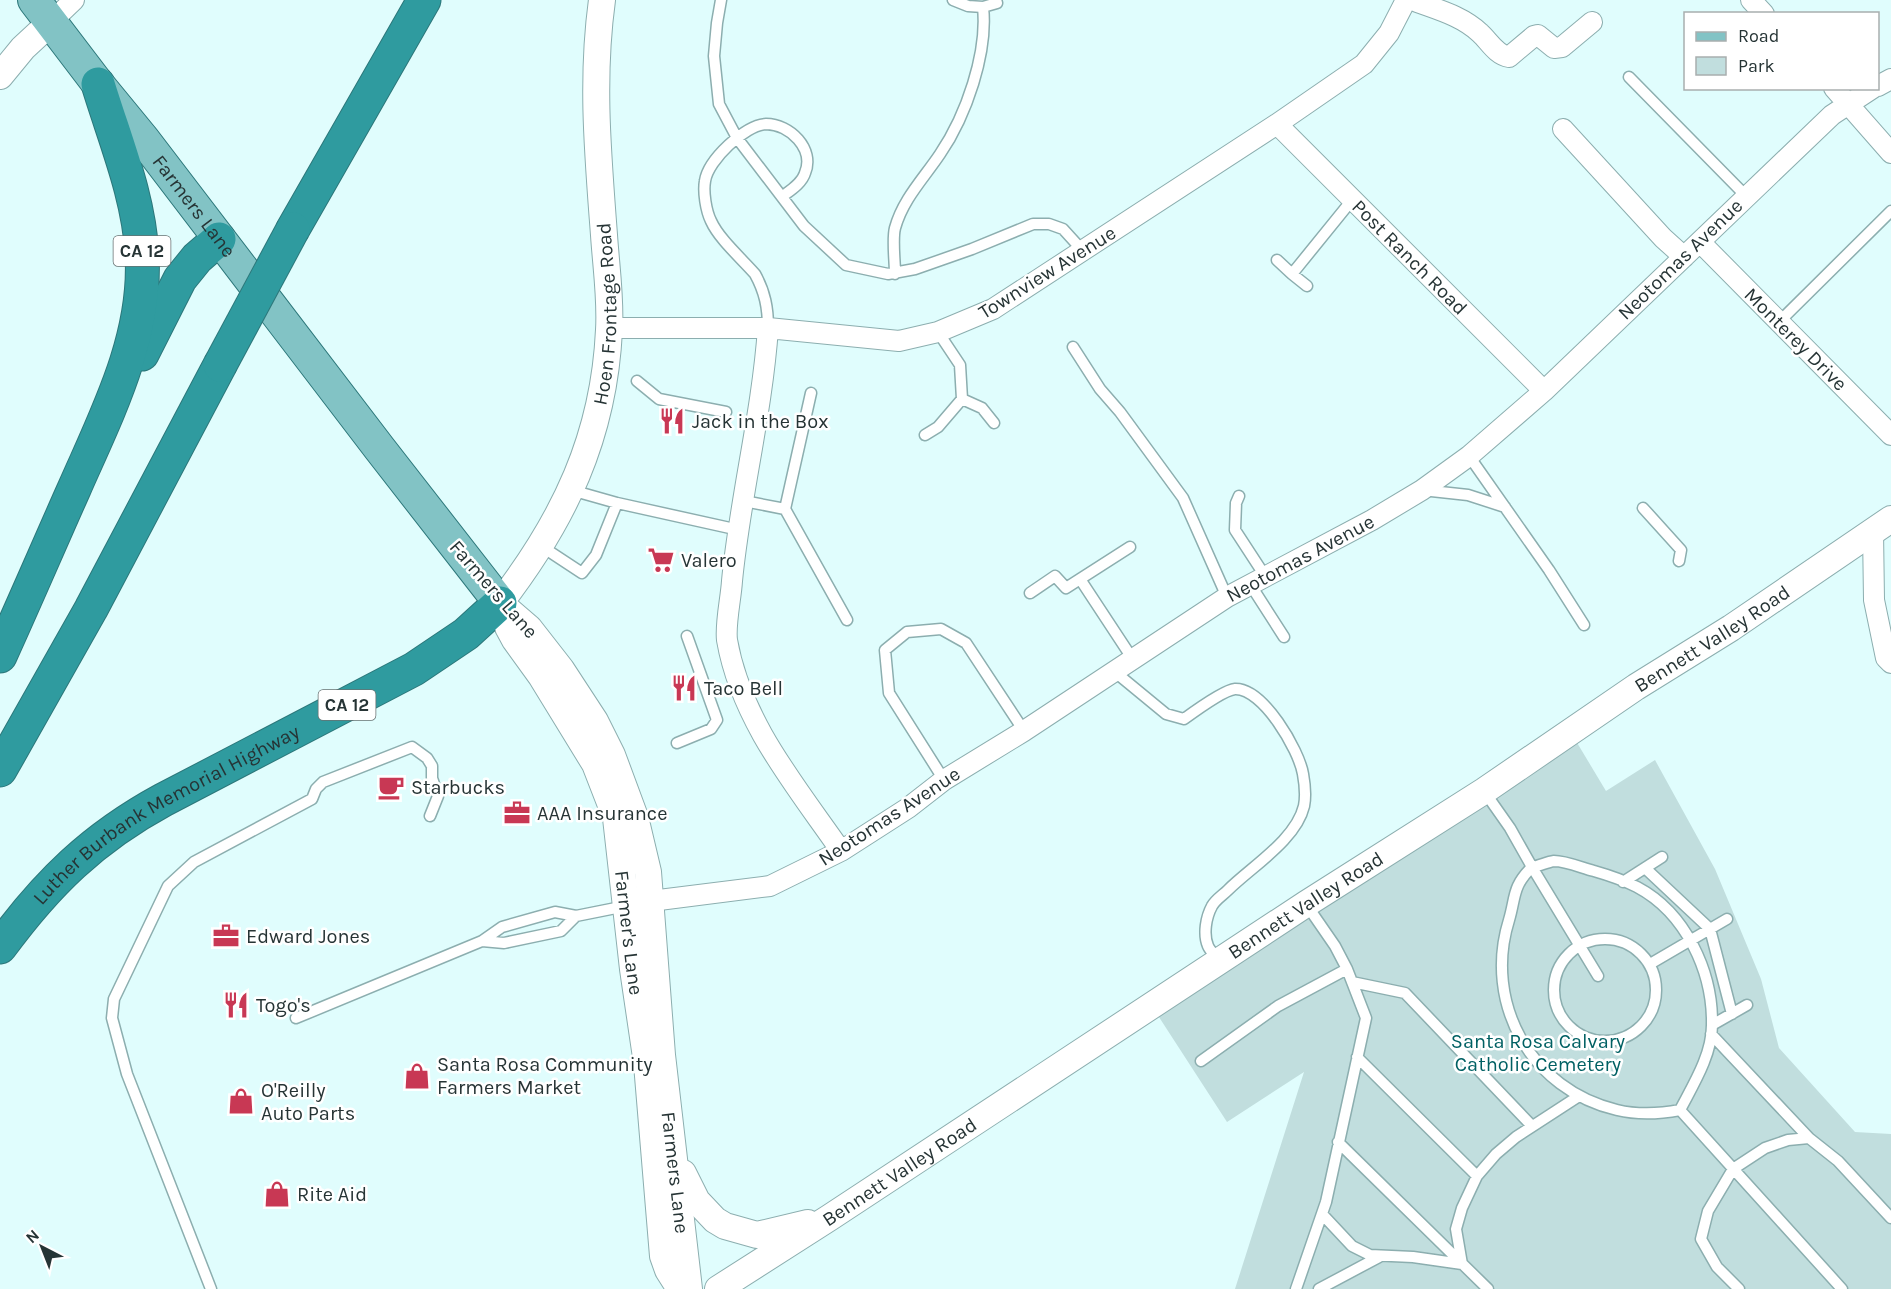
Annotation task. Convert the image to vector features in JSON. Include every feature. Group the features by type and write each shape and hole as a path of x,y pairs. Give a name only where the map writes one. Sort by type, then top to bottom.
{"highway":[{"path":"0,770 92,609 293,229 424,0"},
{"name":"CA 12","path":"0,656 105,418 135,337 141,297 142,258 138,219 98,84"},
{"path":"105,418 154,333 175,286 190,265 219,239"},
{"name":"Luther Burbank Memorial Highway","path":"0,947 61,873 109,833 163,800 414,669 466,634 500,603"}],"main road":[{"name":"Farmers Lane","path":"42,11 500,603"}],"street":[{"path":"0,76 23,48 42,11 74,0"},
{"name":"Hoen Frontage Road","path":"500,603 541,546 571,490 584,460 597,413 607,362 609,328 595,112 596,63 602,0"},
{"name":"Townview Avenue","path":"609,328 768,328 899,341 938,332 993,309 1277,124 1364,64 1389,33 1406,0"},
{"path":"1412,0 1466,21 1497,51 1509,57 1534,36 1539,36 1554,48 1562,47 1592,22"},
{"path":"1751,0 1762,12"},
{"path":"1836,90 1891,153"},
{"name":"Neotomas Avenue","path":"639,903 770,886 841,851 908,808 944,780 1024,731 1227,597 1372,520 1422,490 1469,456 1544,391 1832,115 1870,90"},
{"name":"Post Ranch Road","path":"1277,124 1544,391"},
{"path":"1563,129 1663,238 1684,257"},
{"name":"Monterey Drive","path":"1701,242 1891,435"},
{"path":"768,328 761,394 734,558 727,639 742,691 762,738 841,851"},
{"path":"1882,525 1874,600 1886,658 1891,663"},
{"name":"Bennett Valley Road","path":"718,1289 1306,904 1484,791 1636,687 1731,628 1882,525"},
{"name":"Farmers Lane","path":"500,603 529,628 561,669 599,729 626,787 635,817 648,872 639,903 662,1054 689,1289"},
{"name":"Farmer's Lane","path":"639,903 633,969 647,1064 663,1256 680,1289"},
{"path":"675,1157 697,1201 715,1220 725,1226 757,1235 829,1218"}],"lane":[{"path":"721,0 714,56 719,104 737,138 804,226 846,265 869,271 896,274 961,253 1033,224 1050,224 1063,229 1083,251"},
{"path":"953,0 968,6 983,7 997,3 996,0"},
{"path":"896,274 895,228 913,189 940,154 964,113 975,75 985,22 983,7"},
{"path":"1629,77 1746,196"},
{"path":"768,328 768,308 760,283 711,221 705,181 711,164 737,138 748,129 765,124 785,128 801,142 805,152 806,172 801,181 783,196"},
{"path":"1292,274 1352,200"},
{"path":"1779,322 1891,211"},
{"path":"1277,260 1307,286"},
{"path":"925,435 938,427 962,399 960,365 938,332"},
{"path":"1073,347 1100,389 1120,412 1183,498 1227,597"},
{"path":"637,381 659,399 726,412"},
{"path":"811,393 785,509 847,620"},
{"path":"962,399 982,408 994,423"},
{"path":"1469,456 1549,570 1584,625"},
{"path":"571,490 616,503 739,530"},
{"path":"1422,490 1468,495 1505,507"},
{"path":"1239,496 1236,503 1235,530 1284,637"},
{"path":"744,501 785,509"},
{"path":"541,546 582,573 596,555 616,503"},
{"path":"1643,508 1681,550 1679,561"},
{"path":"1030,593 1055,576 1066,588 1130,548"},
{"path":"1080,579 1132,658"},
{"path":"944,780 889,693 885,650 908,632 941,629 966,643 1024,731"},
{"path":"678,743 711,729 717,720 687,636"},
{"path":"1115,672 1166,714 1184,718 1211,700 1234,689 1248,692 1263,703 1285,732 1298,756 1305,792 1304,808 1294,827 1278,846 1212,904 1206,925 1208,946 1220,960"},
{"path":"211,1289 127,1074 112,1018 114,999 168,886 194,862 312,799 316,789 323,782 412,747 428,758 432,766 432,778 438,796 430,816"},
{"path":"1484,791 1510,828 1598,976"},
{"path":"1623,882 1662,857"},
{"path":"1555,861 1608,875 1638,887 1657,901 1677,921 1690,941 1699,957 1709,990 1712,1030 1700,1071 1680,1110 1660,1113 1618,1110 1598,1105 1578,1096 1556,1081 1537,1062 1521,1040 1510,1015 1503,989 1501,962 1504,935 1516,888 1520,879 1532,867 1555,861"},
{"path":"1645,868 1710,929 1732,1014"},
{"path":"296,1018 482,941 502,927 555,912 576,916 639,903"},
{"path":"1296,1289 1322,1214 1366,1018 1347,969 1335,946 1306,904"},
{"path":"482,941 504,943 561,931 576,916"},
{"path":"1650,964 1727,919"},
{"path":"1604,939 1620,941 1635,948 1650,964 1657,991 1654,1007 1646,1022 1626,1038 1609,1042 1592,1041 1576,1033 1559,1014 1554,997 1555,980 1561,964 1580,946 1604,939"},
{"path":"1201,1061 1278,1006 1347,969"},
{"path":"1352,982 1405,993 1531,1125"},
{"path":"1712,1030 1748,1005"},
{"path":"1712,1030 1809,1138 1838,1161 1891,1218"},
{"path":"1358,1057 1477,1176"},
{"path":"1462,1264 1456,1229 1462,1208 1477,1176 1496,1154 1531,1125 1578,1096"},
{"path":"1680,1110 1842,1289"},
{"path":"1739,1289 1718,1267 1701,1239 1708,1210 1733,1169 1765,1148 1788,1140 1809,1138"},
{"path":"1338,1142 1488,1289"},
{"path":"1322,1214 1352,1246 1370,1255 1413,1257 1462,1264"},
{"path":"1319,1289 1379,1257"}],"green space":[{"name":"Santa Rosa Calvary Catholic Cemetery","path":"1576,741 1606,791 1655,760 1715,869 1761,979 1779,1048 1855,1132 1891,1134 1891,1289 1235,1289 1304,1072 1227,1122 1157,1014"}],"place":[{"name":"Jack in the Box","path":"672,421"},
{"name":"Valero","path":"661,560"},
{"name":"Taco Bell","path":"684,688"},
{"name":"Starbucks","path":"391,787"},
{"name":"AAA Insurance","path":"517,813"},
{"name":"Edward Jones","path":"226,936"},
{"name":"Togo's","path":"236,1005"},
{"name":"Santa Rosa Community Farmers Market","path":"417,1076"},
{"name":"O'Reilly Auto Parts","path":"241,1101"},
{"name":"Rite Aid","path":"277,1194"}]}
